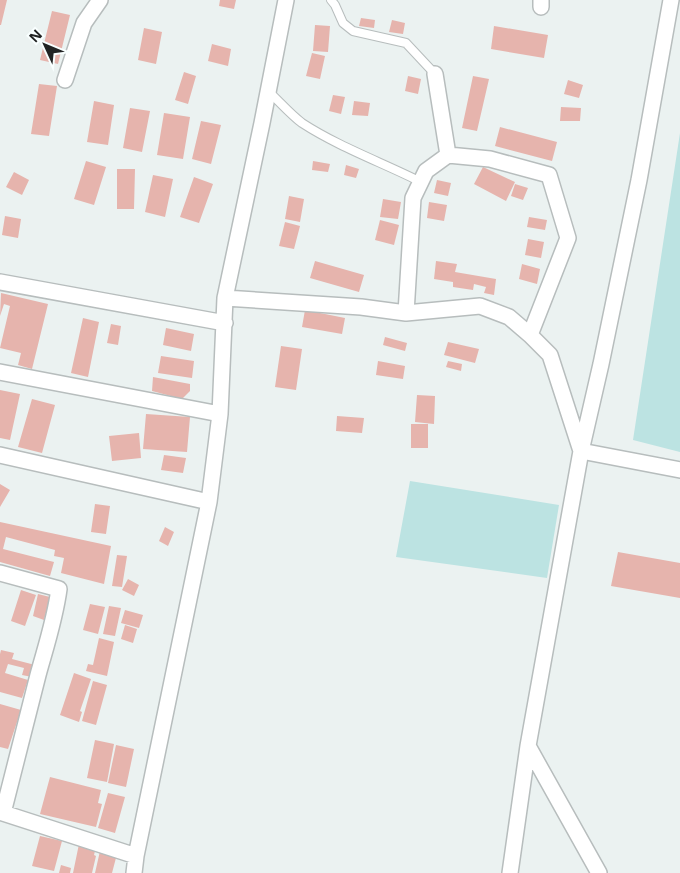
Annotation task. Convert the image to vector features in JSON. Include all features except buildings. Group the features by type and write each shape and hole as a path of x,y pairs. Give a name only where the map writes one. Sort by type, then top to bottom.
{"street":[{"path":"65,80 84,23 100,0"},
{"path":"134,873 209,502 220,414 225,298 286,0"},
{"path":"510,873 528,746 581,451 639,180 671,0"},
{"path":"435,74 448,155"},
{"path":"406,313 413,198 426,171 448,155 490,159 549,175 568,238 530,335"},
{"path":"0,282 225,323"},
{"path":"225,298 361,307 406,313 480,306 509,317 550,355 581,451"},
{"path":"0,372 220,414"},
{"path":"581,451 680,470"},
{"path":"0,455 209,502"},
{"path":"0,573 59,589 57,607 2,813 136,856"},
{"path":"528,746 599,873"}],"lane":[{"path":"332,0 343,23 353,32 406,43 435,74"},
{"path":"268,91 301,122 349,149 421,182"}],"shaded area":[{"path":"680,133 680,452 633,440"},
{"path":"410,481 559,505 547,578 396,557"}]}
